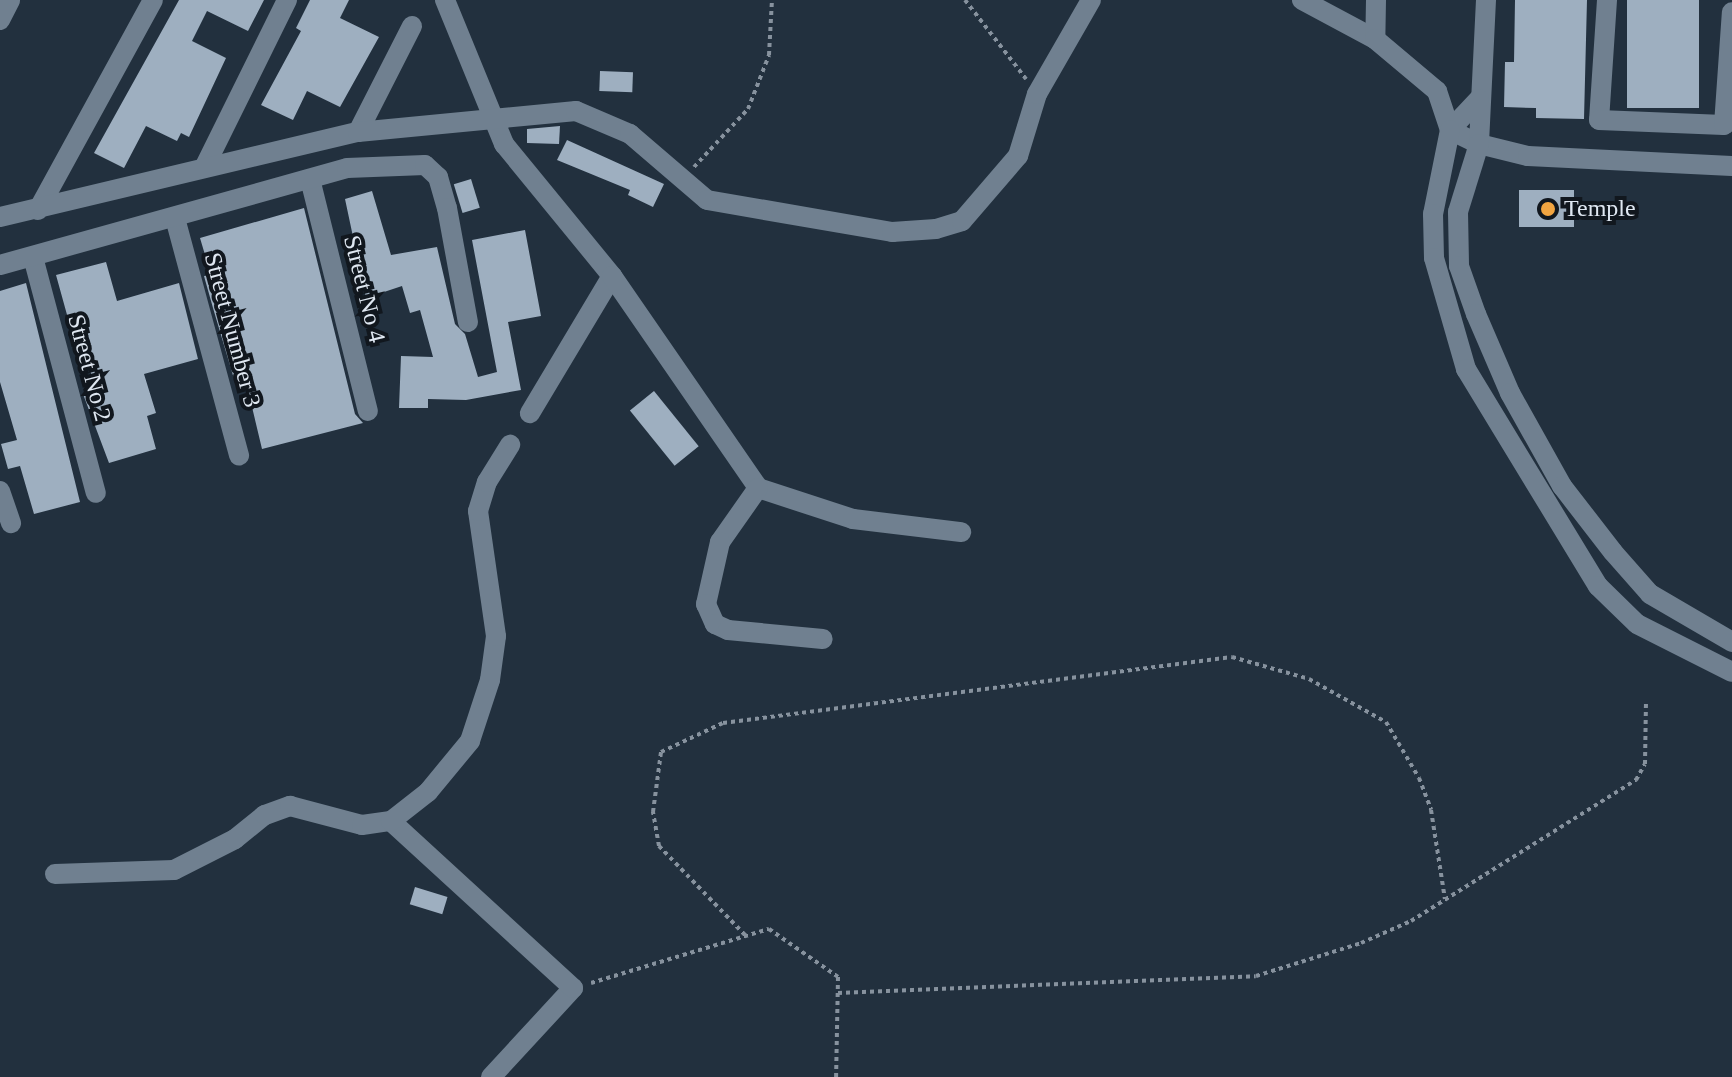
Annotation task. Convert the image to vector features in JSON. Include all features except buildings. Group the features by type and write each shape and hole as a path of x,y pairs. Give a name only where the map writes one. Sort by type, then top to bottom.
{"street":[{"path":"0,20 10,0"},
{"path":"38,210 153,0"},
{"path":"205,166 287,0"},
{"path":"445,0 504,144 543,198 612,276 758,488 853,519 961,532"},
{"path":"0,217 358,132 492,116 576,111 630,134 707,200 892,232 936,229 962,221 1018,156 1037,94 1091,0"},
{"path":"1302,0 1375,39 1437,91 1450,130 1433,214 1434,258 1466,369 1598,586 1637,624 1732,672"},
{"path":"1375,39 1376,0"},
{"path":"1486,0 1479,144 1458,212 1459,266 1510,393 1562,486 1650,594 1732,642"},
{"path":"1607,0 1599,120 1724,125 1732,12"},
{"path":"358,132 412,26"},
{"path":"1450,130 1479,99"},
{"path":"1450,130 1479,144 1528,156 1732,166"},
{"path":"0,265 347,168 425,165 438,177 447,208 468,322"},
{"name":"Street No 4","path":"310,179 368,411"},
{"name":"Street Number 3","path":"175,218 239,456"},
{"name":"Street No 2","path":"33,257 96,493"},
{"path":"530,413 612,276"},
{"path":"55,874 174,870 235,839 265,815 290,806 362,825 391,821 428,792 470,741 490,680 496,636 478,511 487,482 510,445"},
{"path":"758,488 720,542 706,604 715,624 728,630 823,639"},
{"path":"0,491 11,523"},
{"path":"391,821 573,988 491,1077"}],"path":[{"path":"682,180 748,109 769,55 772,0"},
{"path":"965,0 1037,94"},
{"path":"745,935 659,846 653,812 661,752 723,723 1232,657 1309,679 1386,722 1419,778 1431,810 1445,899"},
{"path":"838,993 1256,976 1361,943 1445,899 1636,780 1645,764 1646,703"},
{"path":"573,988 769,929 838,977 836,1077"}],"place":[{"name":"Temple","path":"1548,209"}]}
